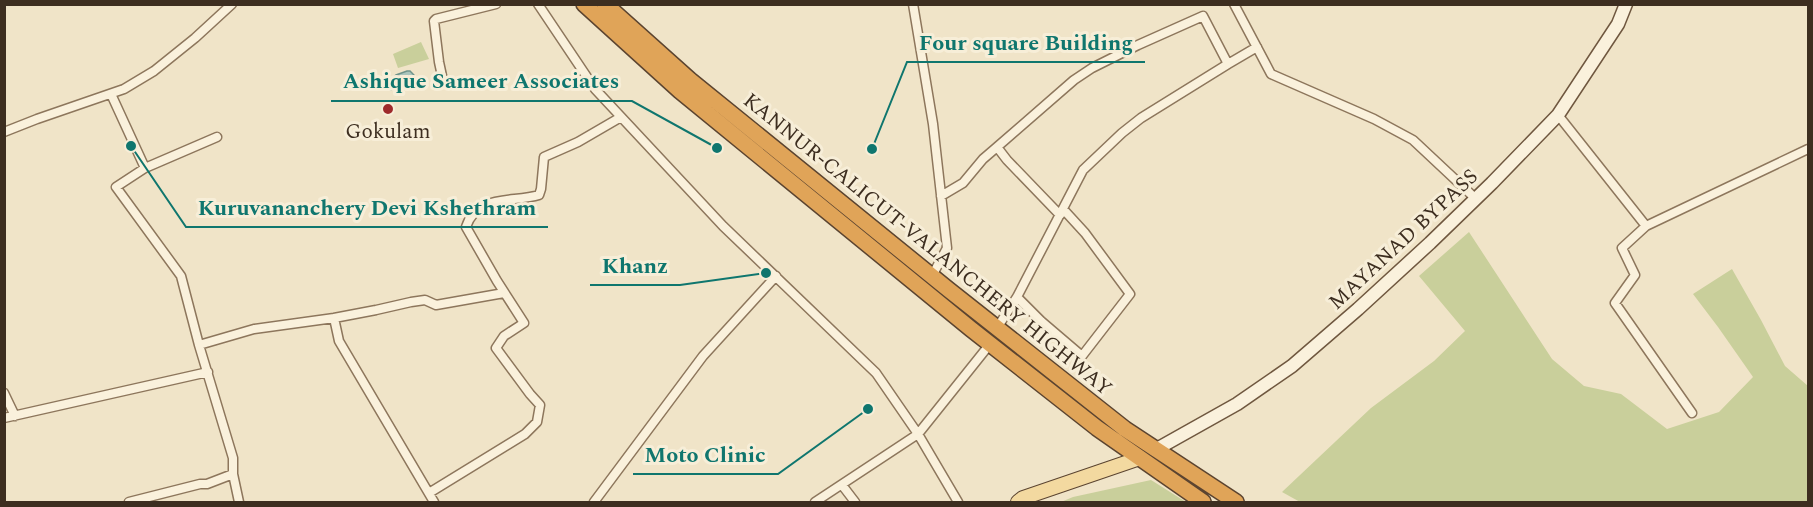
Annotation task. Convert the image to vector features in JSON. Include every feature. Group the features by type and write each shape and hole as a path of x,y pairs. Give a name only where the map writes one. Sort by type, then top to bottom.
{"highway":[{"name":"KANNUR-CALICUT-VALANCHERY HIGHWAY","path":"584,4 680,91 990,344 1097,428 1203,502"},
{"name":"KANNUR-CALICUT-VALANCHERY HIGHWAY","path":"605,4 690,80 997,328 1125,429 1236,502"}],"main road":[{"path":"1018,502 1023,498 1140,458"}],"street":[{"path":"4,132 124,89 154,71 232,4"},
{"path":"442,76 436,19 496,4"},
{"path":"538,4 595,89 723,226 876,373 918,434 958,502"},
{"path":"913,4 927,84 947,248 932,276"},
{"name":"MAYANAD BYPASS","path":"1155,450 1237,404 1292,366 1358,309 1476,199 1558,115 1618,24 1626,4"},
{"path":"1235,7 1271,74 1374,119 1413,140 1476,199"},
{"path":"940,196 963,183 983,159 1074,80 1092,68 1203,16 1228,64"},
{"path":"997,328 1017,297 1083,170 1122,133 1150,111 1257,47"},
{"path":"111,94 145,168"},
{"path":"1558,115 1646,226"},
{"path":"429,493 525,434 537,422 540,405 496,348 504,336 524,323 466,226 469,219 475,210 487,204 539,195 542,189 544,157 578,142 621,117"},
{"path":"217,137 145,168 116,187 180,276 233,458 233,474 239,502"},
{"path":"997,147 1007,160 1085,233 1130,294 1082,356 1017,297"},
{"path":"1692,413 1615,303 1635,275 1622,248 1646,226 1809,149"},
{"path":"594,502 704,356 776,276"},
{"path":"199,345 254,329 334,318 411,302 425,300 436,305 504,293"},
{"path":"334,318 339,341 434,502"},
{"path":"815,502 918,434 990,344"},
{"path":"4,418 208,372"},
{"path":"4,393 15,416"},
{"path":"129,502 207,484 233,474"},
{"path":"842,485 855,502"}],"green space":[{"path":"421,42 429,59 398,68 393,54"},
{"path":"1469,232 1552,359 1584,386 1621,394 1667,429 1719,412 1753,377 1693,294 1732,269 1785,366 1808,386 1808,502 1300,502 1282,492 1371,408 1434,361 1465,331 1419,276"},
{"path":"1151,480 1186,502 1061,502 1073,497"}],"water":[{"path":"407,71 414,75 415,80 407,86 389,90 388,82 396,75"}],"place":[{"name":"Gokulam","path":"388,109"},
{"name":"Kuruvananchery Devi Kshethram","path":"131,146"},
{"name":"Ashique Sameer Associates","path":"717,148"},
{"name":"Four square Building","path":"872,149"},
{"name":"Khanz","path":"766,273"},
{"name":"Moto Clinic","path":"868,409"}]}
